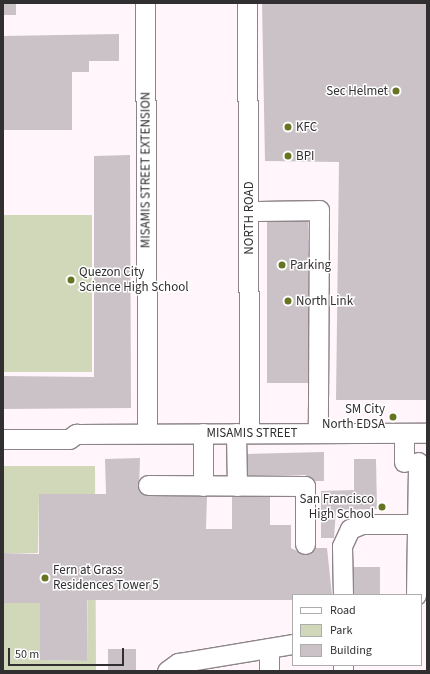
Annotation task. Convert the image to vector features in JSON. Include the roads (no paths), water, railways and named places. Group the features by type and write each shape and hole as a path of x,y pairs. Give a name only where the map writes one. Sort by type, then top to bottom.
{"street":[{"name":"NORTH ROAD","path":"237,486 243,433 249,210 248,3"},
{"name":"MISAMIS STREET EXTENSION","path":"145,13 142,140 147,434"},
{"path":"249,210 319,210 318,433"},
{"name":"MISAMIS STREET","path":"3,428 69,428 76,434"},
{"path":"404,432 411,462 422,559 416,594"},
{"name":"MISAMIS STREET","path":"3,439 69,439 76,434 427,432"},
{"path":"203,433 203,486"},
{"path":"148,485 306,486 305,544"},
{"path":"343,594 342,546 350,528 362,524 417,524"},
{"path":"167,671 178,663 292,644"},
{"path":"268,648 269,671"}],"place":[{"name":"Sec Helmet","path":"396,91"},
{"name":"KFC","path":"288,127"},
{"name":"BPI","path":"288,156"},
{"name":"Parking","path":"282,265"},
{"name":"Quezon City Science High School","path":"71,280"},
{"name":"North Link","path":"288,301"},
{"name":"SM City North EDSA","path":"393,417"},
{"name":"San Francisco High School","path":"382,507"},
{"name":"Fern at Grass Residences Tower 5","path":"45,578"}]}
